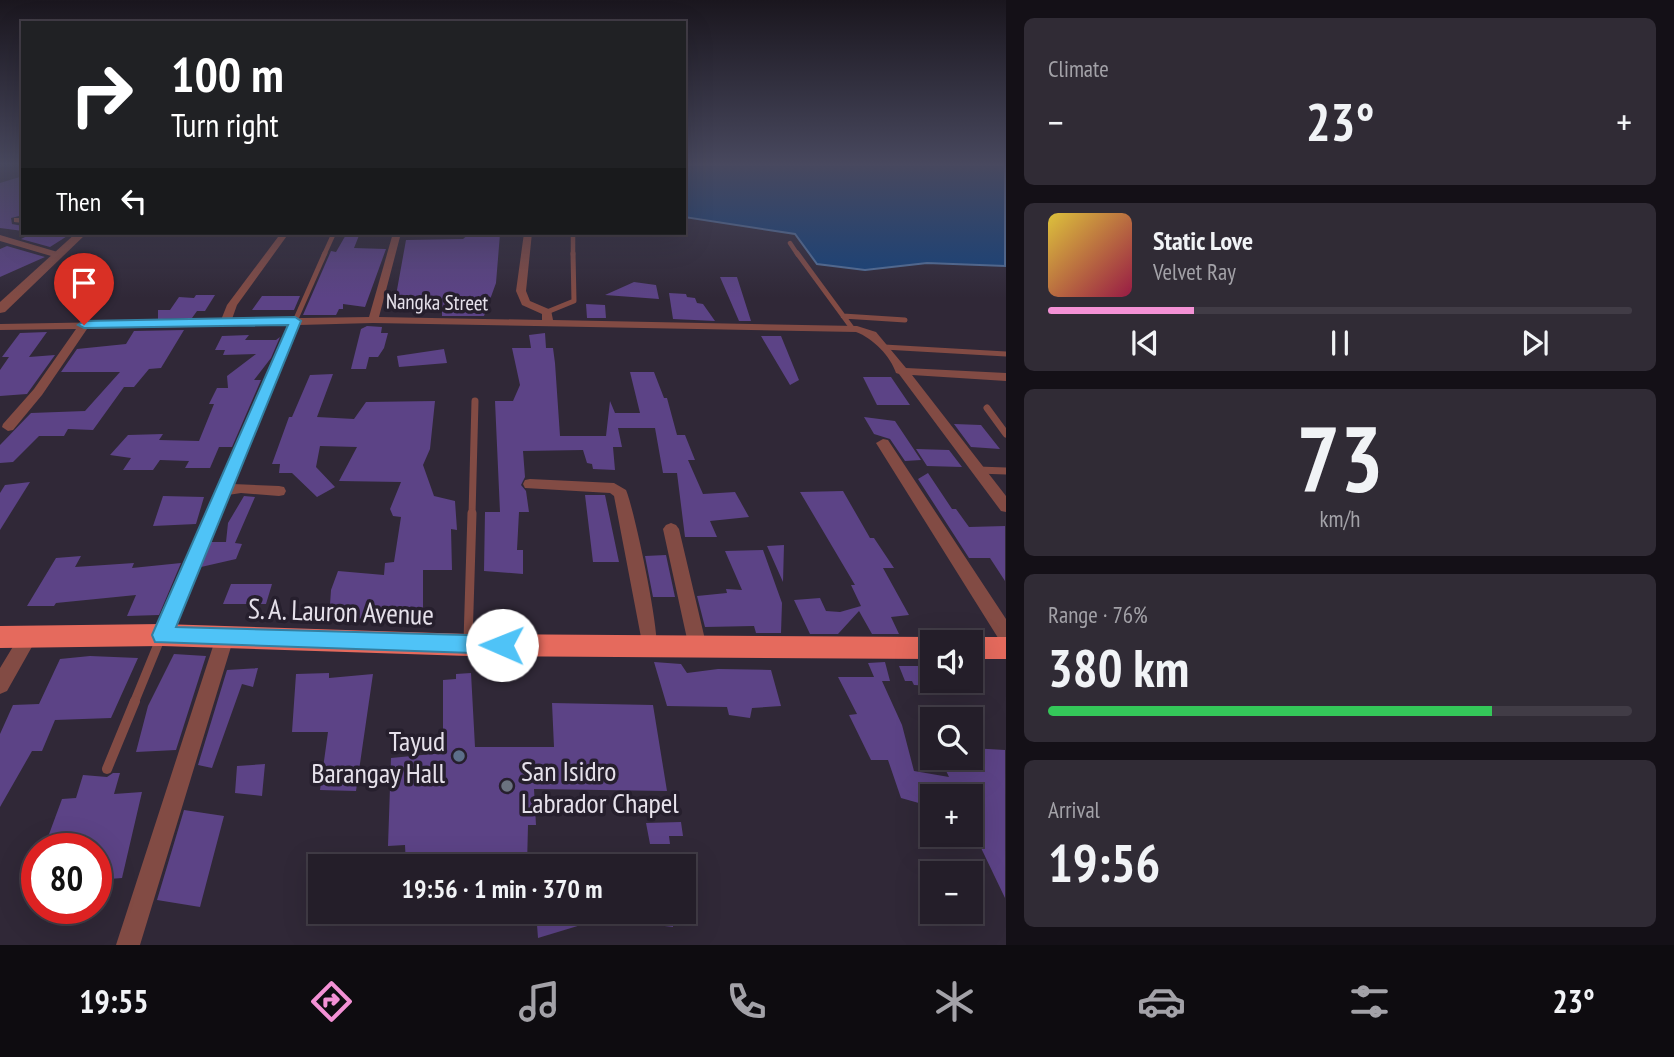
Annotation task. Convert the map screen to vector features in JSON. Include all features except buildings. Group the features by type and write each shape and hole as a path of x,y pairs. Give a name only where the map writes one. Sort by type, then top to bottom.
{"highway":[{"name":"S. A. Lauron Avenue","path":"0,637 162,635 468,645 920,648"},
{"path":"983,648 1006,648"}],"street":[{"path":"0,309 80,235"},
{"path":"226,321 232,305 284,235"},
{"path":"373,320 397,235"},
{"path":"528,235 521,291 526,303 548,318"},
{"path":"0,238 58,255"},
{"name":"Nangka Street","path":"0,327 226,321 548,318 852,328 872,334 884,347"},
{"path":"162,635 295,321"},
{"path":"8,427 38,392 84,325"},
{"path":"884,347 1006,506"},
{"path":"900,371 1006,377"},
{"path":"883,443 1006,635"},
{"path":"530,484 614,488 621,494 640,581 650,647"},
{"path":"223,491 241,488 279,491"},
{"path":"671,529 698,648"},
{"path":"0,685 29,636"},
{"path":"128,945 225,637"}],"lane":[{"path":"295,321 333,235"},
{"path":"548,318 575,301 573,235"},
{"path":"790,243 852,328"},
{"path":"842,316 905,320"},
{"path":"884,347 1006,354"},
{"path":"468,645 475,401"},
{"path":"988,408 1006,434"},
{"path":"977,470 1006,471"},
{"path":"107,769 162,635"}],"water":[{"path":"686,209 1005,209 1005,266 927,263 865,270 817,264 795,234 686,217"}],"place":[{"name":"Tayud Barangay Hall","path":"459,756"},
{"name":"San Isidro Labrador Chapel","path":"507,786"}],"route":[{"path":"84,325 295,321 162,635 502,645"}]}
